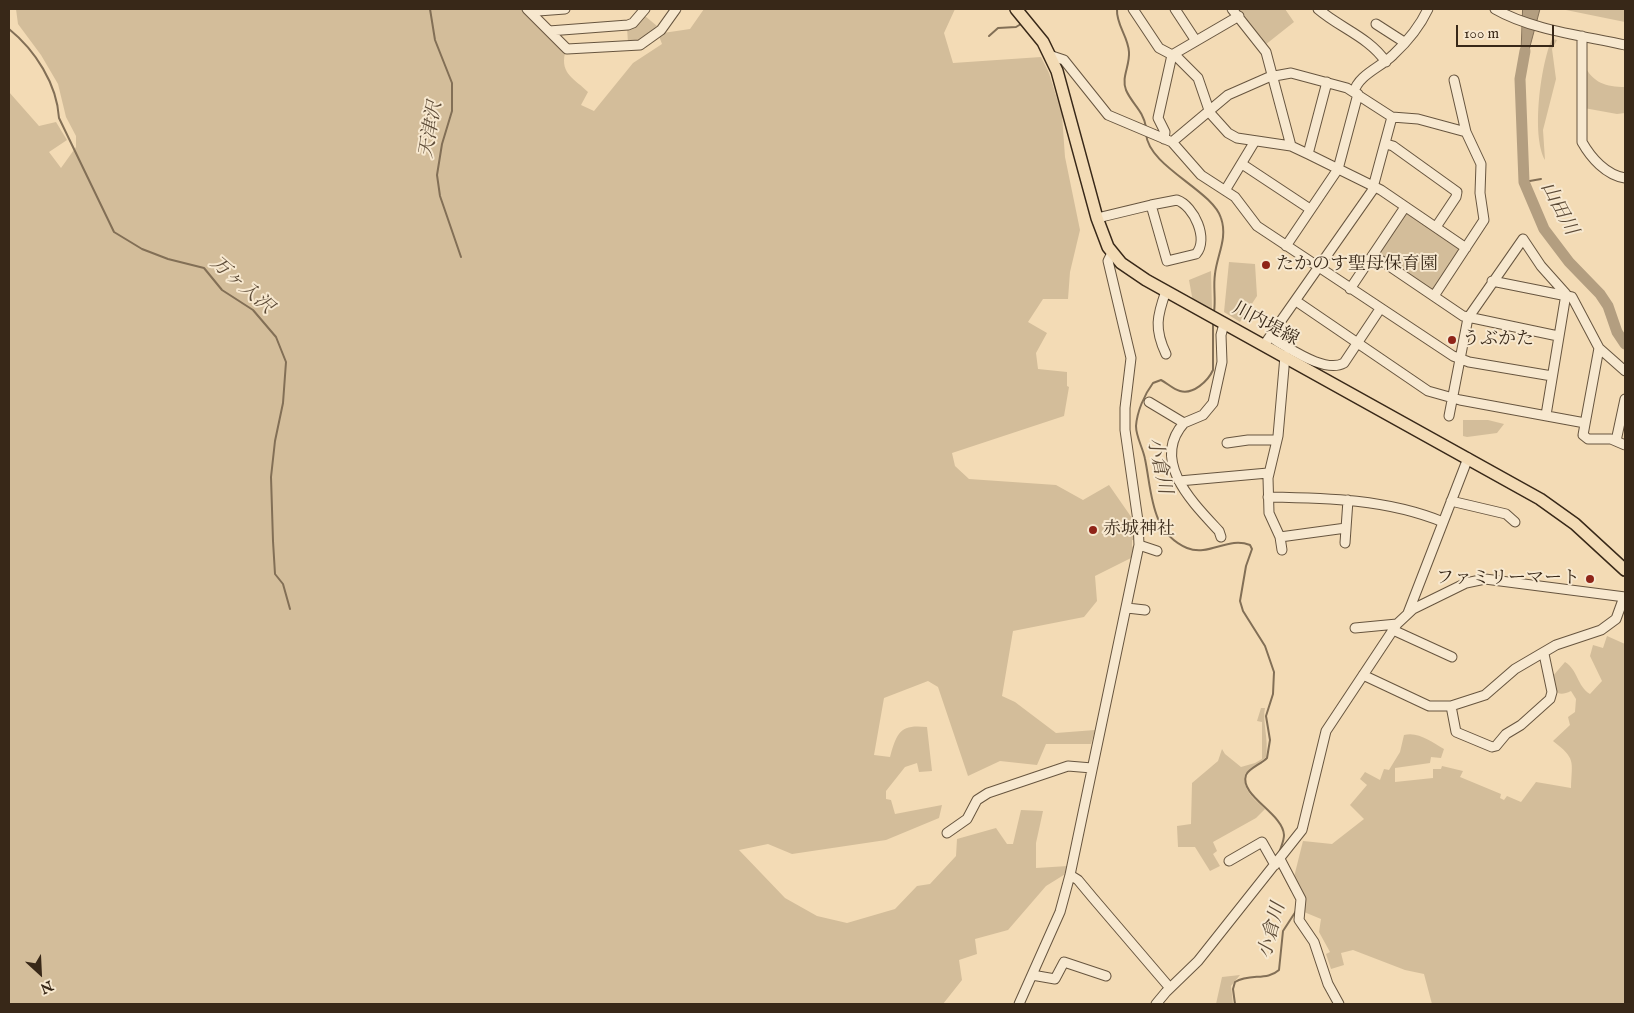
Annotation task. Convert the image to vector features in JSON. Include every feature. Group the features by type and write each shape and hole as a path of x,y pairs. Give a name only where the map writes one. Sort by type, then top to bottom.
{"main road":[{"name":"川内堤線","path":"1016,9 1039,36 1052,56 1074,128 1097,218 1112,253 1127,268 1556,509 1625,570"}],"street":[{"path":"529,11 565,9"},
{"path":"549,31 628,25 633,23 645,9"},
{"path":"529,11 567,49 637,45 659,32 676,9"},
{"path":"1133,9 1159,48 1164,53 1178,58 1198,78 1209,110 1228,133 1255,141 1291,146 1308,154 1374,186 1466,248"},
{"path":"1175,9 1196,40"},
{"path":"1232,9 1264,48 1291,146"},
{"path":"1318,9 1368,42 1386,62"},
{"path":"1286,246 1338,169 1359,81 1386,62 1420,24 1428,9"},
{"path":"1495,9 1546,27 1625,45"},
{"path":"1239,16 1172,55 1158,118 1168,140 1201,176 1226,189 1239,200 1257,226 1380,309 1459,359 1552,376"},
{"path":"1376,24 1404,42"},
{"path":"1582,36 1582,142 1591,155 1608,172 1625,178"},
{"path":"1052,56 1064,60 1108,114 1168,140"},
{"path":"1168,140 1228,94 1272,76 1291,73 1327,82 1356,93 1392,117 1418,119 1466,132"},
{"path":"1434,296 1484,220 1480,193 1481,164 1466,132 1454,80"},
{"path":"1308,154 1327,82"},
{"path":"1264,345 1289,308 1296,302 1374,186 1392,117"},
{"path":"1226,189 1255,141"},
{"path":"1386,144 1393,146 1457,192 1456,197 1436,227"},
{"path":"1242,164 1310,210"},
{"path":"1097,218 1151,205 1177,200 1193,213 1201,240 1196,254 1167,261 1151,205"},
{"path":"1350,289 1405,207"},
{"path":"1449,416 1468,318 1522,239 1541,266 1566,294 1574,300 1599,348 1625,371"},
{"path":"1019,1004 1060,912 1070,875 1139,545 1139,529 1125,430 1125,408 1131,358 1108,261 1112,253"},
{"path":"1373,255 1468,318 1558,336"},
{"path":"1492,281 1566,294"},
{"path":"1166,291 1159,310 1157,330 1166,354"},
{"path":"1546,415 1566,294"},
{"path":"1296,302 1428,391 1452,398 1584,422"},
{"path":"1296,302 1294,310 1275,340 1314,362 1337,365 1344,363 1380,309"},
{"path":"1217,319 1221,334 1222,362 1213,403 1203,416 1184,423 1171,448 1179,481 1188,497 1218,531 1221,537"},
{"path":"1599,348 1584,422 1583,436 1585,438 1616,440 1625,445"},
{"path":"1282,550 1280,537 1270,519 1268,473 1277,440 1285,356"},
{"path":"1616,440 1625,399"},
{"path":"1150,402 1184,423"},
{"path":"1227,443 1248,440 1277,440"},
{"path":"1408,613 1468,458"},
{"path":"1179,481 1268,473"},
{"path":"1268,497 1348,500 1407,510 1443,522"},
{"path":"1345,542 1348,500"},
{"path":"1451,501 1506,514 1515,522"},
{"path":"1280,537 1346,528"},
{"path":"1139,545 1157,551"},
{"path":"1156,1004 1192,968 1278,862 1305,825 1326,731 1363,675 1395,627 1408,613 1466,583 1485,579 1544,585 1604,596 1625,597 1613,622 1598,631 1556,645 1544,654 1515,669 1485,695 1451,706 1429,706 1363,675"},
{"path":"1127,608 1145,610"},
{"path":"1355,628 1395,627 1452,657"},
{"path":"1451,706 1456,732 1492,747 1496,746 1506,734 1534,715 1550,699 1552,692 1544,654"},
{"path":"947,832 967,819 977,800 988,792 1068,766 1092,768"},
{"path":"1228,861 1262,842 1278,862 1301,899 1299,920 1314,942 1328,984 1339,1004"},
{"path":"1070,875 1078,880 1170,988"},
{"path":"1032,975 1055,979 1064,962 1106,976"}],"shaded area":[{"path":"16,9 523,9 565,53 564,60 567,71 588,92 581,105 594,111 633,63 662,44 659,36 663,33 690,29 704,9 955,9 944,33 953,63 1041,57 1049,73 1062,115 1065,157 1080,230 1070,272 1068,299 1043,299 1028,322 1047,333 1036,353 1038,369 1067,372 1067,386 1069,387 1064,416 952,453 955,466 969,479 1056,485 1083,500 1109,485 1134,521 1135,540 1132,540 1132,546 1135,549 1133,557 1095,576 1097,601 1084,617 1013,631 1002,696 1015,702 1056,733 1095,730 1091,744 1046,744 1037,765 1000,761 968,776 938,687 928,681 884,698 874,755 890,757 895,741 901,732 911,727 927,727 932,771 919,772 917,763 905,767 886,791 886,799 891,800 895,814 942,805 939,818 886,840 792,854 768,844 739,850 785,898 817,916 847,923 895,909 917,886 930,884 956,856 957,839 996,828 1007,844 1013,844 1021,810 1043,811 1036,843 1036,868 1068,866 1067,873 1046,886 1008,930 975,939 977,954 959,960 962,980 943,1004 9,1004 9,92 39,126 56,122 67,140 49,152 61,168 76,147 76,136 66,117 58,84 41,55 18,24"},
{"path":"1236,9 1285,9 1294,22 1265,45"},
{"path":"1523,9 1540,9 1525,65 1521,64"},
{"path":"1561,9 1625,9 1625,22"},
{"path":"645,16 657,26 657,29 639,42 628,43 627,27"},
{"path":"1552,39 1557,40 1552,49 1556,79 1543,130 1545,160 1539,134 1539,99 1544,65"},
{"path":"1584,65 1592,76 1601,83 1625,87 1625,113 1617,114 1584,108"},
{"path":"1405,213 1409,213 1459,248 1460,252 1434,290 1430,291 1380,256 1379,251"},
{"path":"1229,262 1255,264 1257,296 1240,322 1224,312"},
{"path":"1211,271 1212,309 1193,302 1189,280"},
{"path":"1463,420 1488,420 1504,424 1497,433 1467,437 1463,436"},
{"path":"1607,636 1625,644 1625,1004 1432,1004 1424,974 1405,970 1353,950 1341,953 1344,965 1331,969 1326,954 1330,952 1319,932 1321,919 1304,912 1306,900 1294,877 1303,841 1332,844 1364,819 1350,805 1367,785 1360,779 1365,772 1380,780 1384,769 1389,770 1400,752 1404,735 1409,734 1430,740 1444,749 1441,758 1431,757 1430,763 1395,768 1395,782 1433,778 1433,769 1441,769 1442,766 1463,771 1460,777 1501,794 1500,798 1504,800 1507,796 1521,802 1536,782 1571,788 1571,761 1566,752 1553,741 1570,725 1568,717 1575,712 1576,699 1571,691 1562,694 1557,692 1553,686 1552,677 1565,662 1573,669 1582,687 1590,694 1602,681 1590,656 1593,645 1603,648"},
{"path":"1261,708 1265,708 1266,757 1245,774 1245,785 1250,794 1265,809 1256,818 1213,842 1217,851 1213,854 1220,866 1210,871 1195,847 1178,847 1177,826 1191,824 1192,783 1218,761 1222,749 1225,754 1241,767 1262,759 1262,722 1257,721"},
{"path":"1240,975 1231,986 1233,1004 1216,1004 1222,977"}],"waterway":[{"name":"天津沢","path":"430,9 435,40 452,83 452,111 442,144 437,175 440,196 461,257"},
{"name":"小倉川","path":"1117,9 1118,20 1127,41 1129,52 1124,81 1126,90 1145,121 1146,127"},
{"path":"989,36 998,28 1016,27 1021,24"},
{"name":"万ヶ入沢","path":"9,29 19,37 36,57 49,80 54,93 59,118 114,232 142,249 168,259 204,268 222,290 253,310 276,337 286,362 283,403 275,441 271,477 273,541 275,574 283,584 290,609"},
{"name":"山田川","path":"1525,51 1520,79 1524,182 1544,229 1569,262 1600,294 1608,306 1617,332 1625,344"},
{"name":"小倉川","path":"1146,134 1150,146 1158,157 1206,198 1221,218 1223,233 1215,274 1214,312"},
{"path":"1524,182 1541,179"},
{"name":"小倉川","path":"1213,322 1213,370 1211,374 1200,386 1185,392 1177,390 1161,380 1153,383 1139,409 1136,430 1145,459 1155,510 1159,522 1166,532 1175,541 1195,550 1234,543 1250,545 1252,549 1246,566 1240,601 1243,611 1265,646 1274,672 1273,694 1266,716 1270,740 1267,758 1247,773 1246,783 1249,790 1277,819 1282,827 1284,838 1279,854"},
{"name":"小倉川","path":"1280,868 1292,891"},
{"name":"小倉川","path":"1235,1004 1233,989 1235,982 1241,979 1269,975 1279,970 1283,931 1296,911"}],"place":[{"name":"たかのす聖母保育園","path":"1266,265"},
{"name":"うぶかた","path":"1452,340"},
{"name":"赤城神社","path":"1093,530"},
{"name":"ファミリーマート","path":"1590,579"}]}
